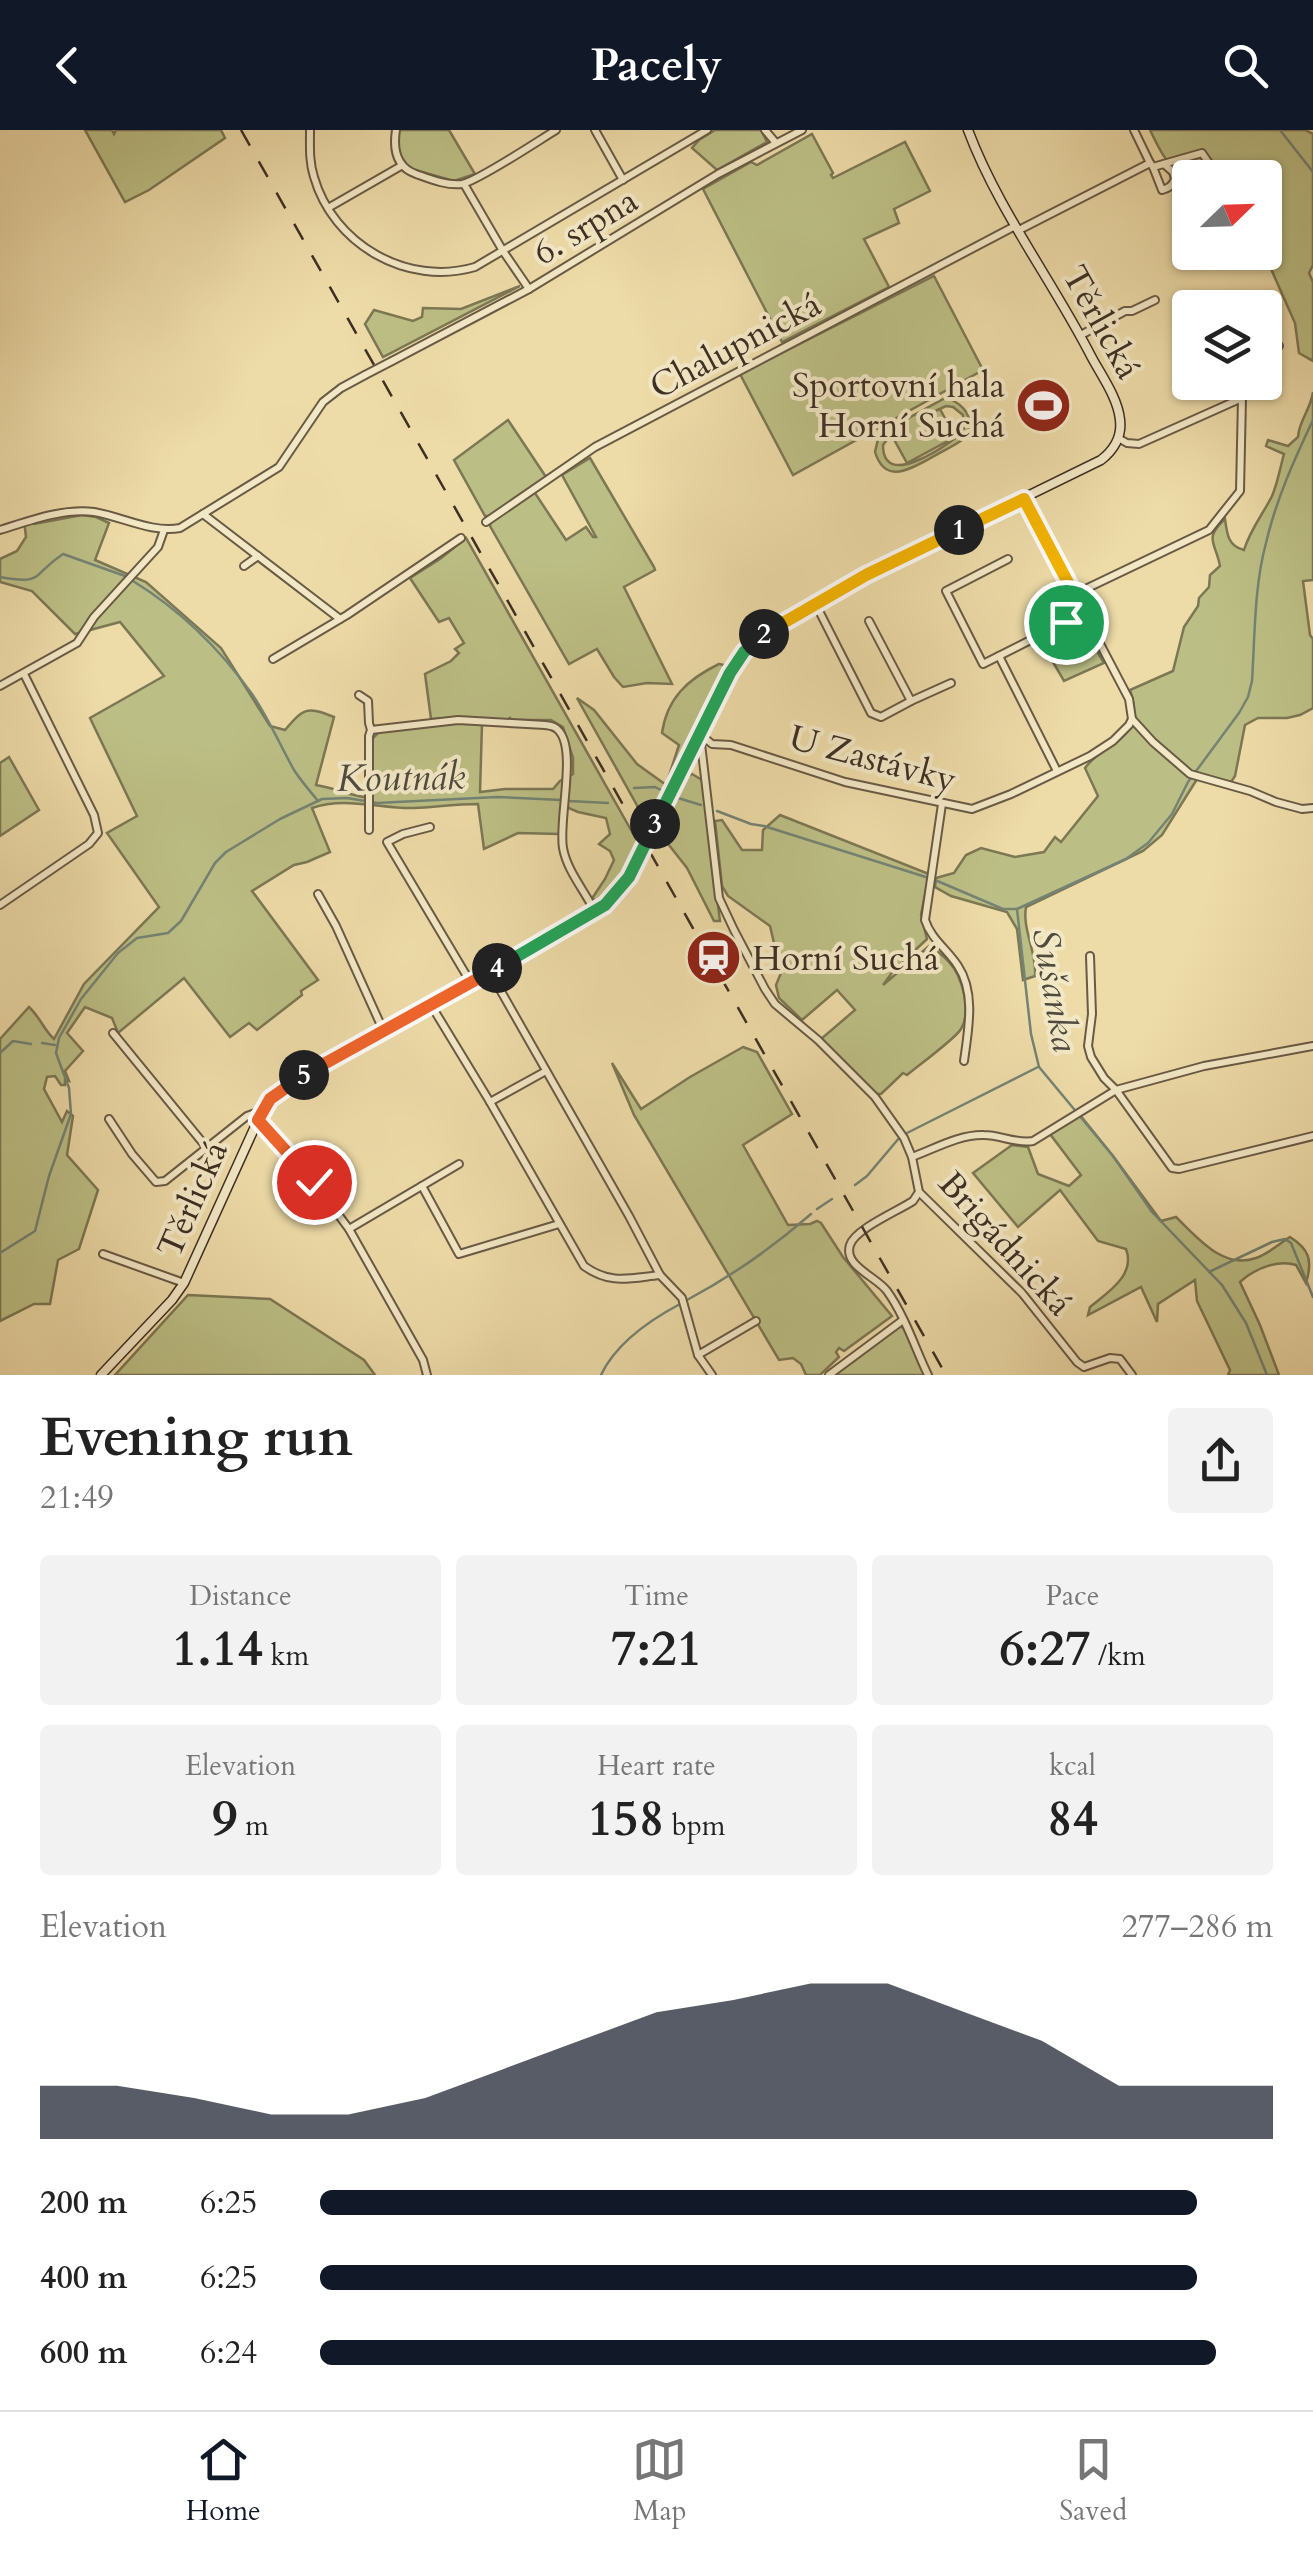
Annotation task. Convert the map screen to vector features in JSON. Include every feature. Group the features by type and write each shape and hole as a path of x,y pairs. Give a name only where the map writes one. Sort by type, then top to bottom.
{"main road":[{"name":"Těrlická","path":"102,1375 184,1283 270,1099 297,1079 595,912 613,897 629,877 724,684 744,652 771,629 866,575 1110,453 1120,428 1118,411 1081,335 988,180 970,131"}],"street":[{"path":"310,130 314,180 341,228 360,246 386,261 414,269 460,272 504,252 707,130"},
{"path":"396,130 395,146 401,166 436,181 464,184 556,130"},
{"path":"595,130 623,180"},
{"path":"764,130 776,144"},
{"name":"6. srpna","path":"202,514 278,467 323,402 339,390 529,289 718,174 802,130"},
{"path":"1134,130 1162,190 1173,185 1175,179 1164,164"},
{"name":"Chalupnická","path":"1178,160 1202,153 1207,160"},
{"name":"Chalupnická","path":"486,522 595,447 1018,228 1152,165 1172,162"},
{"path":"328,208 401,166"},
{"path":"464,184 529,289"},
{"path":"1081,335 1125,310 1155,300"},
{"path":"1118,438 1139,444 1238,400"},
{"path":"1075,594 1209,530 1240,492 1242,400"},
{"path":"1024,499 1129,699 1132,719 1153,742 1193,776 1302,809 1313,808"},
{"path":"0,530 81,511 164,530 180,528 202,514 340,620"},
{"path":"0,686 77,643 94,617 158,547 164,530"},
{"path":"273,659 340,620 461,538"},
{"path":"244,566 258,556"},
{"path":"1008,559 946,591 983,664 1084,613"},
{"path":"815,604 871,713 881,717 950,683"},
{"path":"869,621 911,701"},
{"path":"998,656 1058,771"},
{"path":"0,906 93,841 98,833 94,815 24,674"},
{"path":"359,695 368,701 371,730 369,830"},
{"name":"U Zastávky","path":"700,735 712,744 731,745 845,782 972,809 1104,748 1132,719"},
{"path":"371,730 458,720 554,727 564,744 562,844 595,912"},
{"name":"Brigádnická","path":"700,735 718,888 734,930 774,1004 818,1040 875,1097 898,1126 912,1156 918,1192 1022,1293 1077,1362 1084,1367 1110,1358 1120,1360 1132,1375"},
{"path":"942,804 925,920 966,981 968,1028 964,1062"},
{"path":"430,827 387,842 471,983"},
{"path":"318,894 384,1032"},
{"path":"1090,956 1091,1057 1172,1168 1313,1136"},
{"path":"490,972 660,1275 682,1298 698,1355 712,1375"},
{"path":"431,1005 584,1266 597,1276 616,1280 660,1275"},
{"path":"113,1034 207,1148"},
{"path":"912,1156 971,1135 1033,1141 1116,1090 1204,1066 1313,1046"},
{"path":"490,1102 546,1071"},
{"path":"109,1119 156,1182 164,1181 248,1116 264,1110"},
{"path":"258,1120 314,1182 348,1229 424,1360 426,1375"},
{"path":"348,1229 458,1164"},
{"path":"422,1186 459,1254 560,1224"},
{"path":"918,1192 900,1210 859,1233 849,1247 852,1261 882,1285 928,1375"},
{"path":"103,1254 184,1283"},
{"path":"698,1355 756,1320"},
{"path":"828,1375 903,1320"}],"green space":[{"path":"85,130 112,130 114,134 116,130 221,130 225,138 125,202"},
{"path":"398,130 449,130 475,174 454,181 408,168 399,153"},
{"path":"715,130 761,130 767,142 717,170 692,148"},
{"path":"1150,130 1305,130 1313,134 1313,265 1309,273 1313,282 1313,361 1299,353 1295,323 1272,270 1282,270 1282,160 1172,160 1172,165"},
{"path":"812,134 833,178 905,142 930,191 894,209 899,223 864,239 889,287 782,342 703,189"},
{"path":"934,276 983,370 793,475 740,374"},
{"path":"520,286 383,357 365,324 374,310 413,321 422,317 423,308 461,309"},
{"path":"956,392 959,397 954,401 966,412 969,422 965,438 898,472 879,462 876,436","holes":["946,406 963,415 961,434 916,461 903,465 886,458 883,445 891,434 907,463 955,437 940,409 933,412"]},
{"path":"1313,392 1313,580 1303,581 1313,639 1313,708 1287,718 1258,718 1245,725 1231,782 1199,776 1162,835 1143,851 1026,907 1035,976 1023,980 1017,929 1007,912 951,896 935,887 936,878 954,873 966,855 981,848 1015,857 1044,852 1055,837 1061,842 1098,796 1085,768 1130,729 1134,707 1130,690 1173,671 1184,627 1209,587 1210,575 1220,566 1214,532 1225,519 1231,542 1244,550 1272,496 1284,454 1266,446 1268,440 1288,446 1298,437"},
{"path":"508,420 546,477 485,516 454,460"},
{"path":"590,458 654,567 655,570 624,587 672,684 623,687 597,649 569,664 490,526 491,521 533,490 566,540 586,527 596,537 562,475"},
{"path":"82,515 109,523 95,560 146,582 221,648 270,726 285,730 306,711 334,717 316,785 372,798 372,739 380,731 459,723 482,724 480,792 553,789 573,774 573,758 563,727 551,720 431,719 425,674 451,661 459,653 455,649 464,643 449,618 439,622 410,578 466,538 640,846 617,887 595,904 593,897 614,860 610,851 599,844 610,834 606,818 562,805 559,834 518,833 484,849 478,804 401,808 337,803 312,808 330,852 294,865 252,891 318,980 257,1030 249,1023 230,1037 184,978 118,1033 112,1018 85,1007 67,1033 83,1051 65,1071 69,1081 61,1085 55,1076 47,1077 44,1089 62,1122 67,1111 73,1116 67,1155 98,1190 79,1249 58,1260 50,1304 34,1304 0,1321 0,1039 29,1007 54,1039 84,984 159,907 107,833 137,816 90,718 164,676 120,622 75,634 32,591 0,582 0,559 17,551 26,537 24,520 34,524"},
{"path":"1085,631 1104,663 1064,681 1046,650"},
{"path":"719,664 728,666 671,783 667,782 679,745 662,733 669,710 689,683"},
{"path":"577,698 594,710 637,764 669,787 652,811 643,816"},
{"path":"9,757 39,810 0,836 0,763"},
{"path":"692,774 702,780 720,921 714,921 687,868 665,840 675,794"},
{"path":"780,815 929,874 921,915 927,939 883,985 932,946 958,976 966,1013 961,1029 952,1039 907,1075 903,1073 881,1094 875,1094 821,1039 855,1010 837,990 802,1020 779,998 776,985 781,973 770,926 728,896 722,886 715,821 722,820 742,850 762,850 763,830"},
{"path":"743,1047 757,1052 792,1114 743,1145 788,1225 821,1223 843,1257 892,1316 844,1351 839,1348 839,1357 820,1375 806,1375 793,1358 779,1360 634,1115 612,1063 641,1109"},
{"path":"1080,1115 1161,1221 1176,1217 1212,1250 1244,1261 1290,1237 1302,1246 1309,1262 1306,1283 1296,1265 1282,1263 1259,1269 1240,1282 1279,1375 1228,1375 1230,1370 1197,1301 1195,1280 1158,1304 1157,1322 1141,1287 1088,1315 1090,1307 1124,1275 1126,1249 1098,1241 1060,1190 1018,1227 973,1173 1012,1145 1028,1147 1038,1174 1069,1186 1081,1175 1050,1134"},
{"path":"188,1295 270,1299 364,1360 375,1375 115,1375"},
{"path":"899,1326 905,1329 927,1375 831,1375"}],"waterway":[{"name":"Sušanka","path":"1280,130 1313,172"},
{"name":"Sušanka","path":"1267,1375 1246,1323 1222,1285 1152,1212 1113,1156 1039,1067 1031,1034 1017,909 1126,859 1148,843 1172,814 1188,782 1239,713 1252,681 1257,594 1266,543 1280,496 1313,420"},
{"path":"0,577 31,579 63,554 125,576"},
{"path":"133,581 183,618 227,661 258,703 294,770 318,801"},
{"name":"Koutnák","path":"634,788 655,787 667,793"},
{"name":"Koutnák","path":"0,1253 35,1231 71,1114 69,1088 56,1053 59,1038 81,999 118,953 137,938 168,933 181,921 215,863 226,852 322,799 377,803 497,797 561,800"},
{"name":"Koutnák","path":"678,798 701,805"},
{"name":"Koutnák","path":"569,801 608,803"},
{"name":"Koutnák","path":"717,811 929,878"},
{"name":"Koutnák","path":"935,880 1003,909 1017,909"},
{"path":"0,1053 13,1041 31,1044"},
{"path":"42,1043 55,1045"},
{"path":"905,1134 1038,1067"},
{"path":"855,1185 900,1137"},
{"path":"817,1209 832,1199"},
{"path":"687,1300 751,1261 811,1214"},
{"path":"1209,1272 1285,1239 1291,1243 1313,1297"},
{"path":"601,1375 615,1353 635,1334 680,1304"}],"railway":[{"path":"241,130 946,1375"}],"place":[{"name":"Sportovní hala Horní Suchá","path":"1044,405"},
{"name":"Horní Suchá","path":"713,958"}],"route":[{"path":"314,1182 258,1120 270,1099 297,1079 605,905 629,877 730,673 744,652 771,629 866,575 1024,499 1084,613 1066,622"}]}
